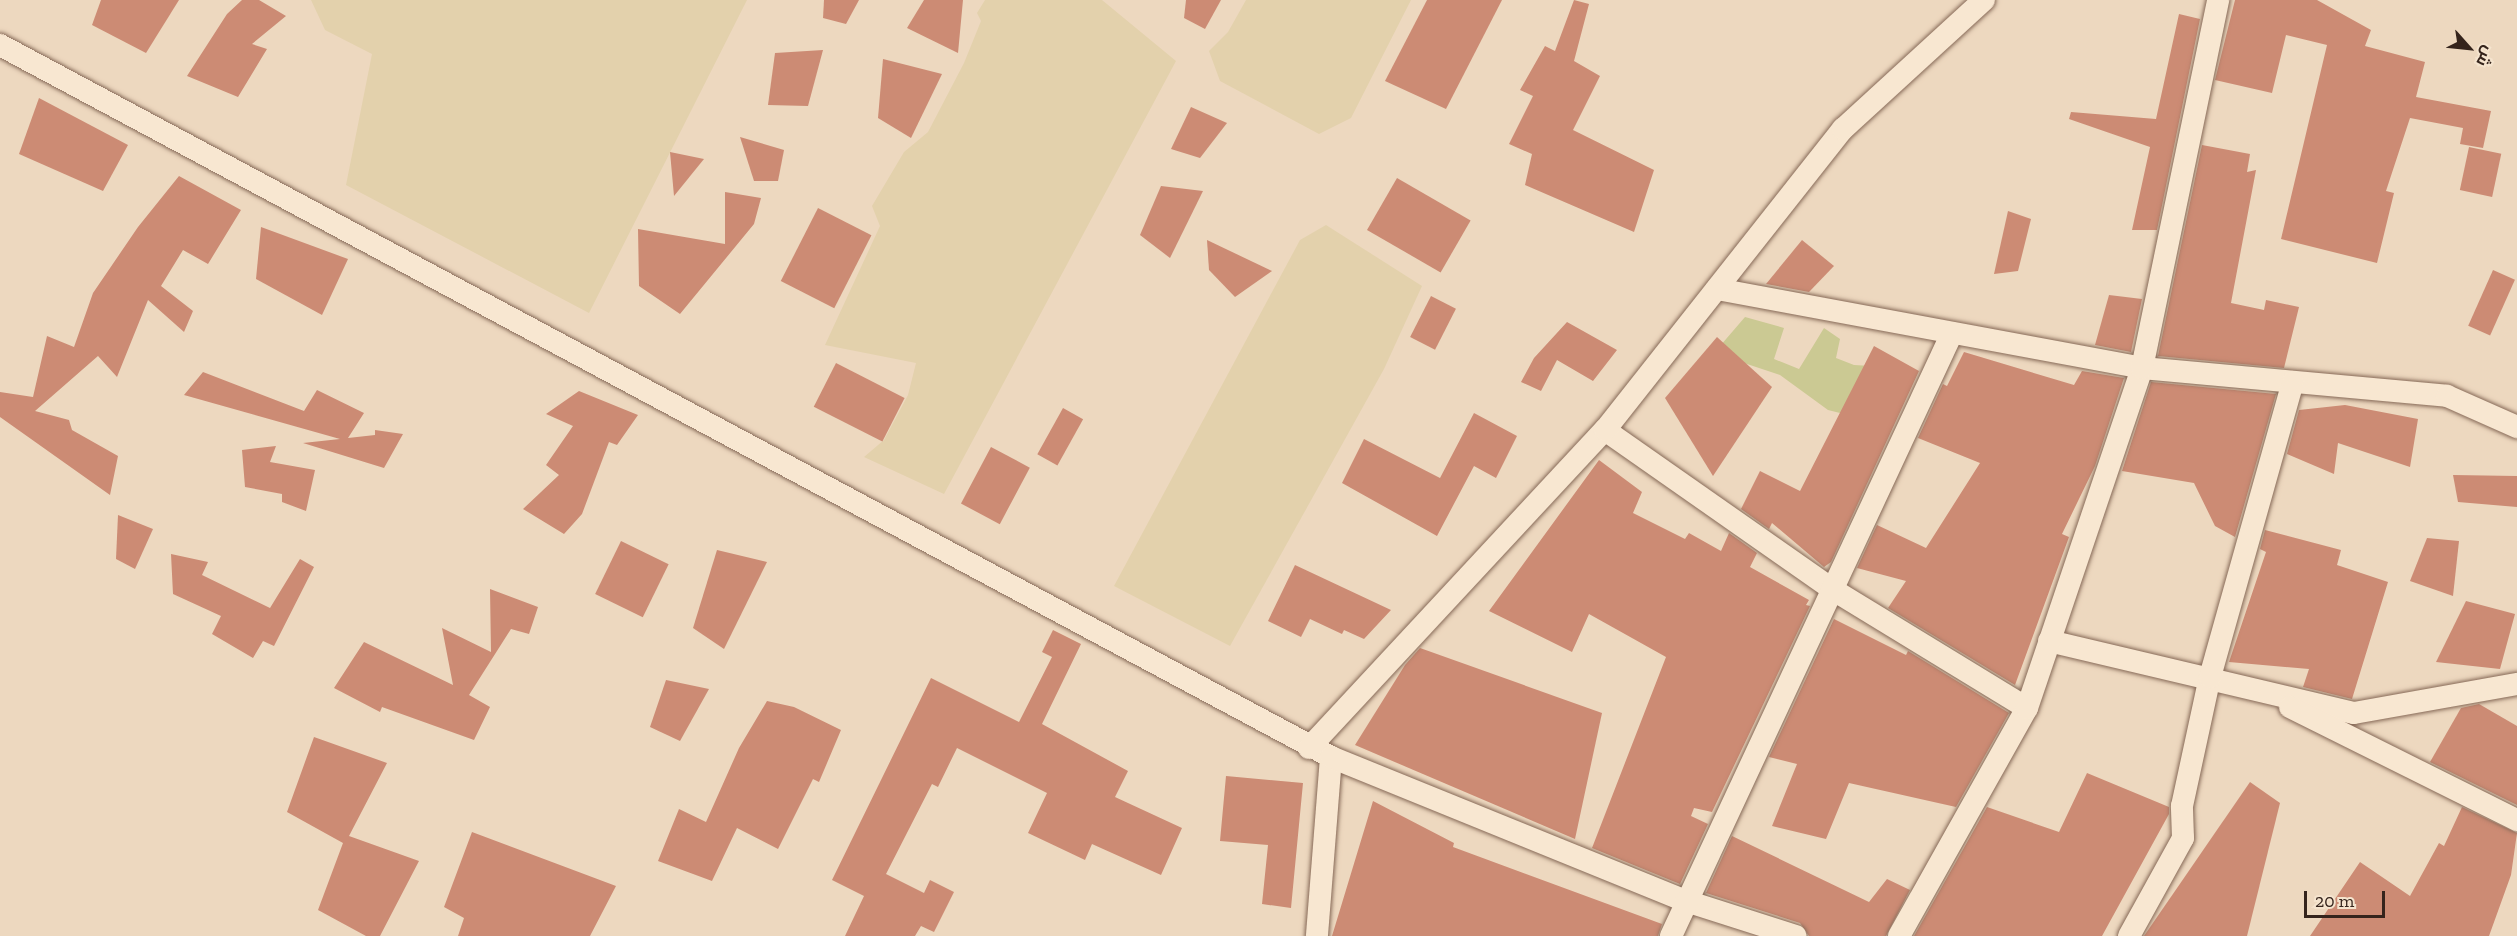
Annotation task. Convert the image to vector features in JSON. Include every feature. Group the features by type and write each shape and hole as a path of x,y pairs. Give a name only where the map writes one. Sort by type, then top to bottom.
{"street":[{"path":"1309,748 1605,430 1843,129 1984,0"},
{"path":"1899,936 2027,708 2142,368 2218,0"},
{"path":"0,45 1309,748 1686,901 1796,936"},
{"path":"1717,289 2142,368 2447,396 2517,427"},
{"path":"1671,936 1952,333"},
{"path":"2129,936 2183,837 2182,806 2210,676 2293,382"},
{"path":"1605,430 1832,589 2027,708"},
{"path":"2049,641 2210,676 2260,692 2354,713 2517,684"},
{"path":"2260,692 2517,820"},
{"path":"1317,936 1331,757"}],"shaded area":[{"path":"311,0 747,0 589,313 346,185 372,54 325,30"},
{"path":"985,0 1102,0 1176,61 944,494 864,457 884,440 908,395 916,363 825,345 880,226 872,206 904,152 928,132 964,63 981,21 977,13"},
{"path":"1246,0 1411,0 1351,118 1319,134 1220,81 1209,51 1228,32"},
{"path":"1326,225 1422,286 1384,369 1230,646 1114,586 1300,240"},
{"path":"1745,317 1784,328 1774,359 1799,369 1824,328 1840,339 1836,358 1854,365 1872,366 1863,409 1840,413 1828,410 1780,375 1714,353"}],"building":[{"path":"101,0 179,0 146,53 92,25"},
{"path":"242,0 259,0 286,16 252,44 267,49 238,97 187,76 227,14"},
{"path":"824,0 859,0 846,24 823,18"},
{"path":"924,0 963,0 958,53 907,28"},
{"path":"1186,0 1221,0 1205,29 1184,18"},
{"path":"1427,0 1502,0 1446,109 1385,81"},
{"path":"1574,0 1589,4 1574,61 1600,76 1573,130 1654,170 1634,232 1525,185 1532,154 1509,144 1533,96 1520,90 1545,46 1555,51"},
{"path":"2235,0 2317,0 2371,30 2365,46 2425,62 2416,97 2491,111 2483,148 2460,144 2463,128 2410,118 2386,191 2394,193 2377,263 2281,239 2327,45 2286,35 2272,93 2215,80"},
{"path":"2179,14 2200,19 2157,230 2132,230 2150,147 2069,119 2071,112 2156,119"},
{"path":"823,50 808,106 768,105 775,53"},
{"path":"883,59 942,74 911,138 878,118"},
{"path":"39,98 128,145 103,191 19,154"},
{"path":"1191,107 1227,123 1200,158 1171,149"},
{"path":"740,137 784,150 778,181 754,181"},
{"path":"2202,145 2250,154 2247,172 2256,170 2231,303 2264,310 2266,300 2299,307 2284,368 2158,356"},
{"path":"2469,147 2501,154 2492,197 2460,190"},
{"path":"670,152 704,159 674,196"},
{"path":"179,176 241,210 208,264 183,250 161,286 193,311 184,332 148,300 117,377 98,356 35,411 69,420 72,430 118,456 110,495 0,417 0,392 33,397 47,336 74,347 93,293 138,227"},
{"path":"1397,178 1471,220 1441,272 1367,230"},
{"path":"1161,186 1203,191 1170,258 1140,235"},
{"path":"725,192 761,198 754,224 680,314 639,286 638,229 725,244"},
{"path":"818,208 871,235 834,308 781,281"},
{"path":"2008,211 2031,219 2018,271 1994,274"},
{"path":"261,227 348,259 322,315 256,279"},
{"path":"1207,240 1272,271 1235,297 1209,270"},
{"path":"1802,240 1834,266 1809,292 1766,284"},
{"path":"2493,270 2515,280 2490,335 2468,326"},
{"path":"2109,295 2142,299 2131,352 2095,345"},
{"path":"1431,296 1456,309 1435,350 1410,337"},
{"path":"1567,322 1617,350 1593,381 1557,360 1541,391 1521,382 1534,358"},
{"path":"1717,337 1772,387 1713,476 1665,398"},
{"path":"1874,346 1919,371 1831,562 1824,567 1772,523 1769,529 1741,509 1760,471 1800,491"},
{"path":"1964,352 2074,385 2082,371 2124,378 2095,466 2062,534 2069,537 2015,685 1888,608 1906,581 1857,568 1877,525 1926,548 1980,463 1918,438 1943,384 1947,386"},
{"path":"836,363 905,398 882,442 814,407"},
{"path":"203,372 304,411 317,390 364,413 348,438 375,435 375,430 403,434 384,468 303,443 340,439 184,395"},
{"path":"2151,382 2276,394 2235,537 2215,526 2194,483 2122,471"},
{"path":"579,391 638,415 617,445 609,442 582,514 564,534 523,509 559,475 546,465 573,426 546,414"},
{"path":"2345,405 2418,419 2410,467 2338,443 2334,474 2287,454 2299,410"},
{"path":"1063,408 1083,419 1057,466 1037,454"},
{"path":"1474,413 1517,436 1496,478 1474,466 1437,536 1342,483 1364,439 1440,478"},
{"path":"276,446 270,462 315,470 306,511 282,502 282,494 245,487 242,450"},
{"path":"991,447 1030,468 1000,524 961,504"},
{"path":"1599,460 1642,492 1633,513 1685,539 1689,533 1721,551 1729,533 1757,553 1750,567 1809,600 1806,605 1810,606 1712,812 1694,808 1691,816 1708,824 1680,884 1592,848 1666,657 1589,614 1572,652 1489,611"},
{"path":"2453,475 2517,476 2517,507 2458,502"},
{"path":"118,515 153,529 135,569 116,559"},
{"path":"2265,530 2341,550 2337,565 2388,582 2352,699 2303,687 2309,669 2229,662 2266,552 2260,549"},
{"path":"2427,538 2459,541 2453,596 2410,581"},
{"path":"621,541 669,564 643,617 595,594"},
{"path":"717,550 767,562 724,649 693,628"},
{"path":"171,554 208,562 202,575 270,608 300,559 314,567 274,646 263,641 253,658 212,634 221,616 173,594"},
{"path":"1295,565 1391,610 1364,639 1344,630 1342,634 1310,619 1301,637 1268,621"},
{"path":"490,589 538,607 529,634 511,629 469,695 490,707 474,740 382,707 380,712 334,688 364,642 453,685 442,628 491,652"},
{"path":"2466,601 2515,614 2500,669 2436,662"},
{"path":"1834,619 1906,655 1908,651 2009,713 1956,807 1849,783 1826,839 1772,826 1797,764 1769,757"},
{"path":"1053,630 1081,644 1042,724 1128,771 1115,797 1182,828 1161,875 1092,844 1085,860 1028,833 1047,793 957,748 938,787 932,784 886,874 924,893 930,880 954,892 934,932 921,926 915,936 845,936 864,896 832,880 931,678 1019,722 1052,657 1042,652"},
{"path":"1420,648 1602,713 1575,839 1355,745 1405,665"},
{"path":"666,680 709,689 680,741 650,727"},
{"path":"767,701 794,707 841,730 819,782 813,779 778,849 737,828 712,881 658,861 679,809 706,822 739,748"},
{"path":"2479,704 2517,726 2517,805 2430,762 2461,708"},
{"path":"314,737 387,763 349,836 419,861 380,936 366,936 318,910 343,843 287,812"},
{"path":"2087,773 2169,807 2169,814 2102,936 1914,936 1987,807 2059,832"},
{"path":"1226,776 1303,783 1291,908 1262,904 1268,845 1220,841"},
{"path":"2250,782 2280,803 2247,936 2144,936"},
{"path":"1373,801 1454,843 1453,847 1662,924 1658,936 1332,936"},
{"path":"2462,807 2517,833 2511,875 2489,936 2310,936 2360,862 2410,896 2439,843 2444,846"},
{"path":"472,832 616,886 590,936 458,936 464,918 444,907"},
{"path":"1732,836 1869,902 1887,879 1910,890 1886,936 1809,936 1800,923 1706,893"}]}
